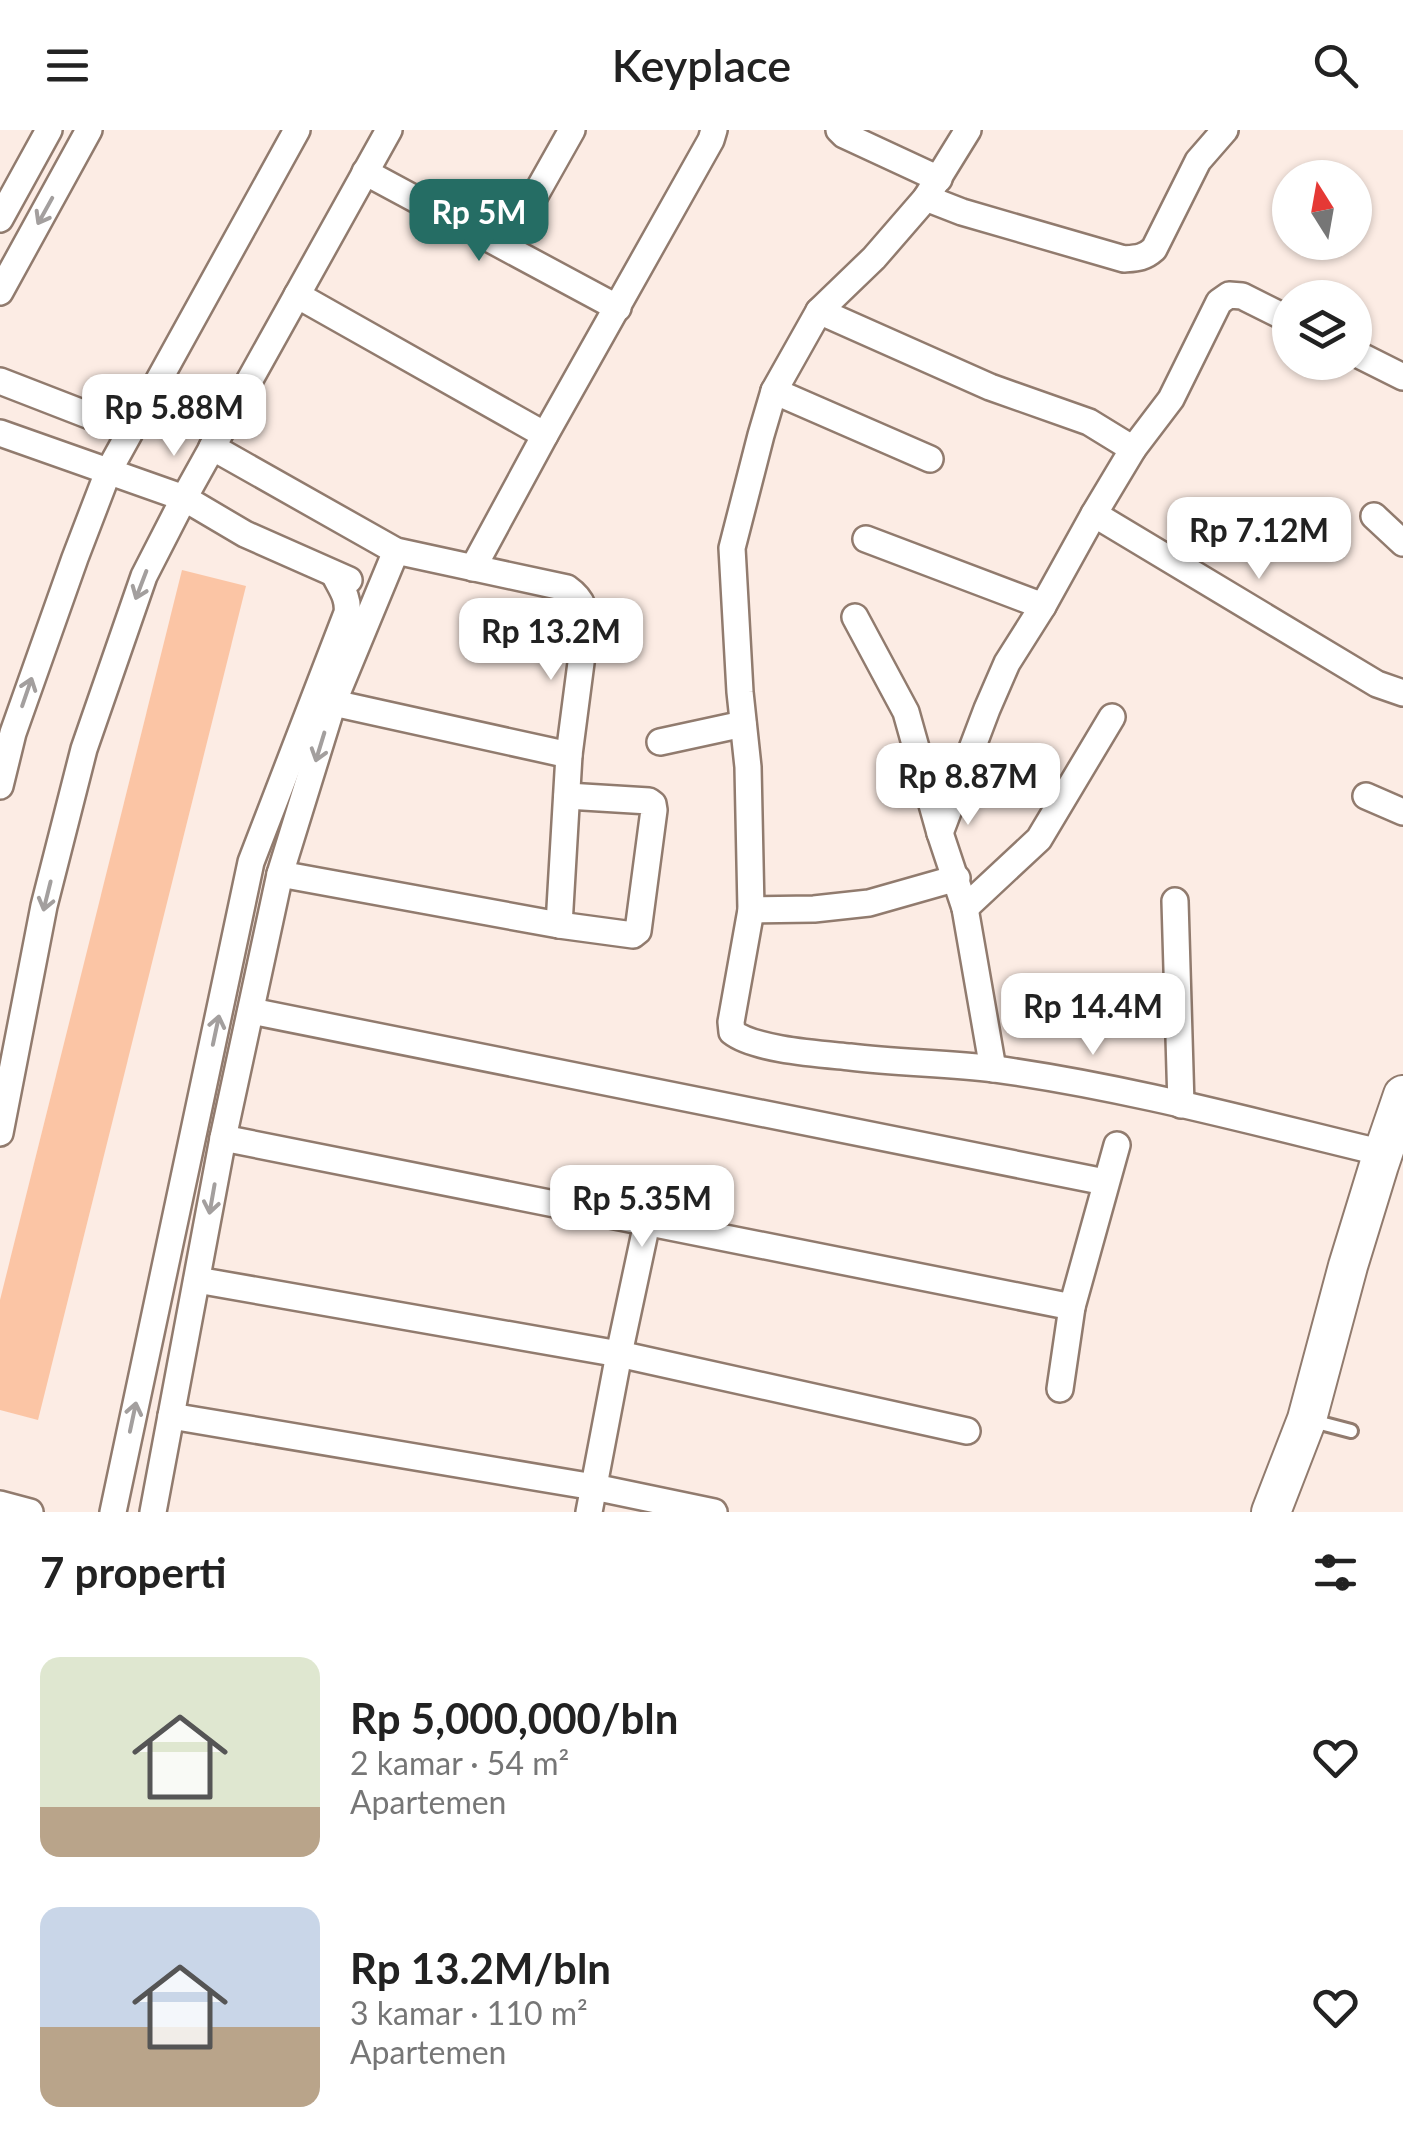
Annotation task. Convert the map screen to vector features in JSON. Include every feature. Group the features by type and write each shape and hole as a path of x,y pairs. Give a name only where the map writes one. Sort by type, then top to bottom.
{"street":[{"path":"0,219 49,130"},
{"path":"0,292 90,130"},
{"path":"0,786 13,733 108,472 297,130"},
{"path":"0,1133 44,906 84,749 174,494 212,448 389,130"},
{"path":"506,247 572,130"},
{"path":"473,568 714,130"},
{"path":"838,130 933,188 962,212 1124,259 1146,256 1154,249 1198,161 1225,130"},
{"path":"968,130 933,188 874,258 820,312 774,391 760,435 732,548 748,767 751,910 730,1022 732,1032 740,1038 796,1051 992,1068 1132,1093 1388,1155"},
{"path":"365,172 618,308"},
{"path":"296,295 545,435"},
{"path":"940,833 1007,663 1044,606 1094,514 1171,399 1219,302 1229,295 1242,296 1272,311"},
{"path":"820,312 990,386 1089,422 1134,450"},
{"path":"1372,362 1403,378"},
{"path":"0,382 130,431"},
{"path":"774,391 930,459"},
{"path":"0,433 174,494 334,576 379,590"},
{"path":"212,448 396,551 567,588 582,602 585,632 570,755 559,925"},
{"path":"1094,514 1377,684 1403,693"},
{"path":"1374,516 1403,543"},
{"path":"866,540 1044,606"},
{"path":"113,1512 251,862 351,633 379,590 396,551"},
{"path":"334,576 348,604 351,633"},
{"path":"855,617 906,712 965,908 992,1068"},
{"path":"324,701 570,755"},
{"path":"153,1512 223,1138 280,874 324,701"},
{"path":"965,908 1039,838 1112,718"},
{"path":"660,742 743,724"},
{"path":"280,874 633,935 638,932 653,804 567,796"},
{"path":"1366,796 1403,812"},
{"path":"751,910 869,904 956,878"},
{"path":"1174,901 1181,1105"},
{"path":"251,1012 1105,1182"},
{"path":"205,1082 234,1088"},
{"path":"1270,1512 1307,1419 1348,1266 1388,1155 1403,1094"},
{"path":"223,1138 1072,1307"},
{"path":"1060,1389 1072,1307 1117,1145"},
{"path":"592,1500 647,1223"},
{"path":"197,1280 619,1354 968,1432"},
{"path":"171,1416 592,1500 714,1512"},
{"path":"0,1504 30,1512"}],"lane":[{"path":"1307,1419 1351,1431"}],"building":[{"path":"182,570 246,586 38,1420 0,1410 0,1300"}]}
